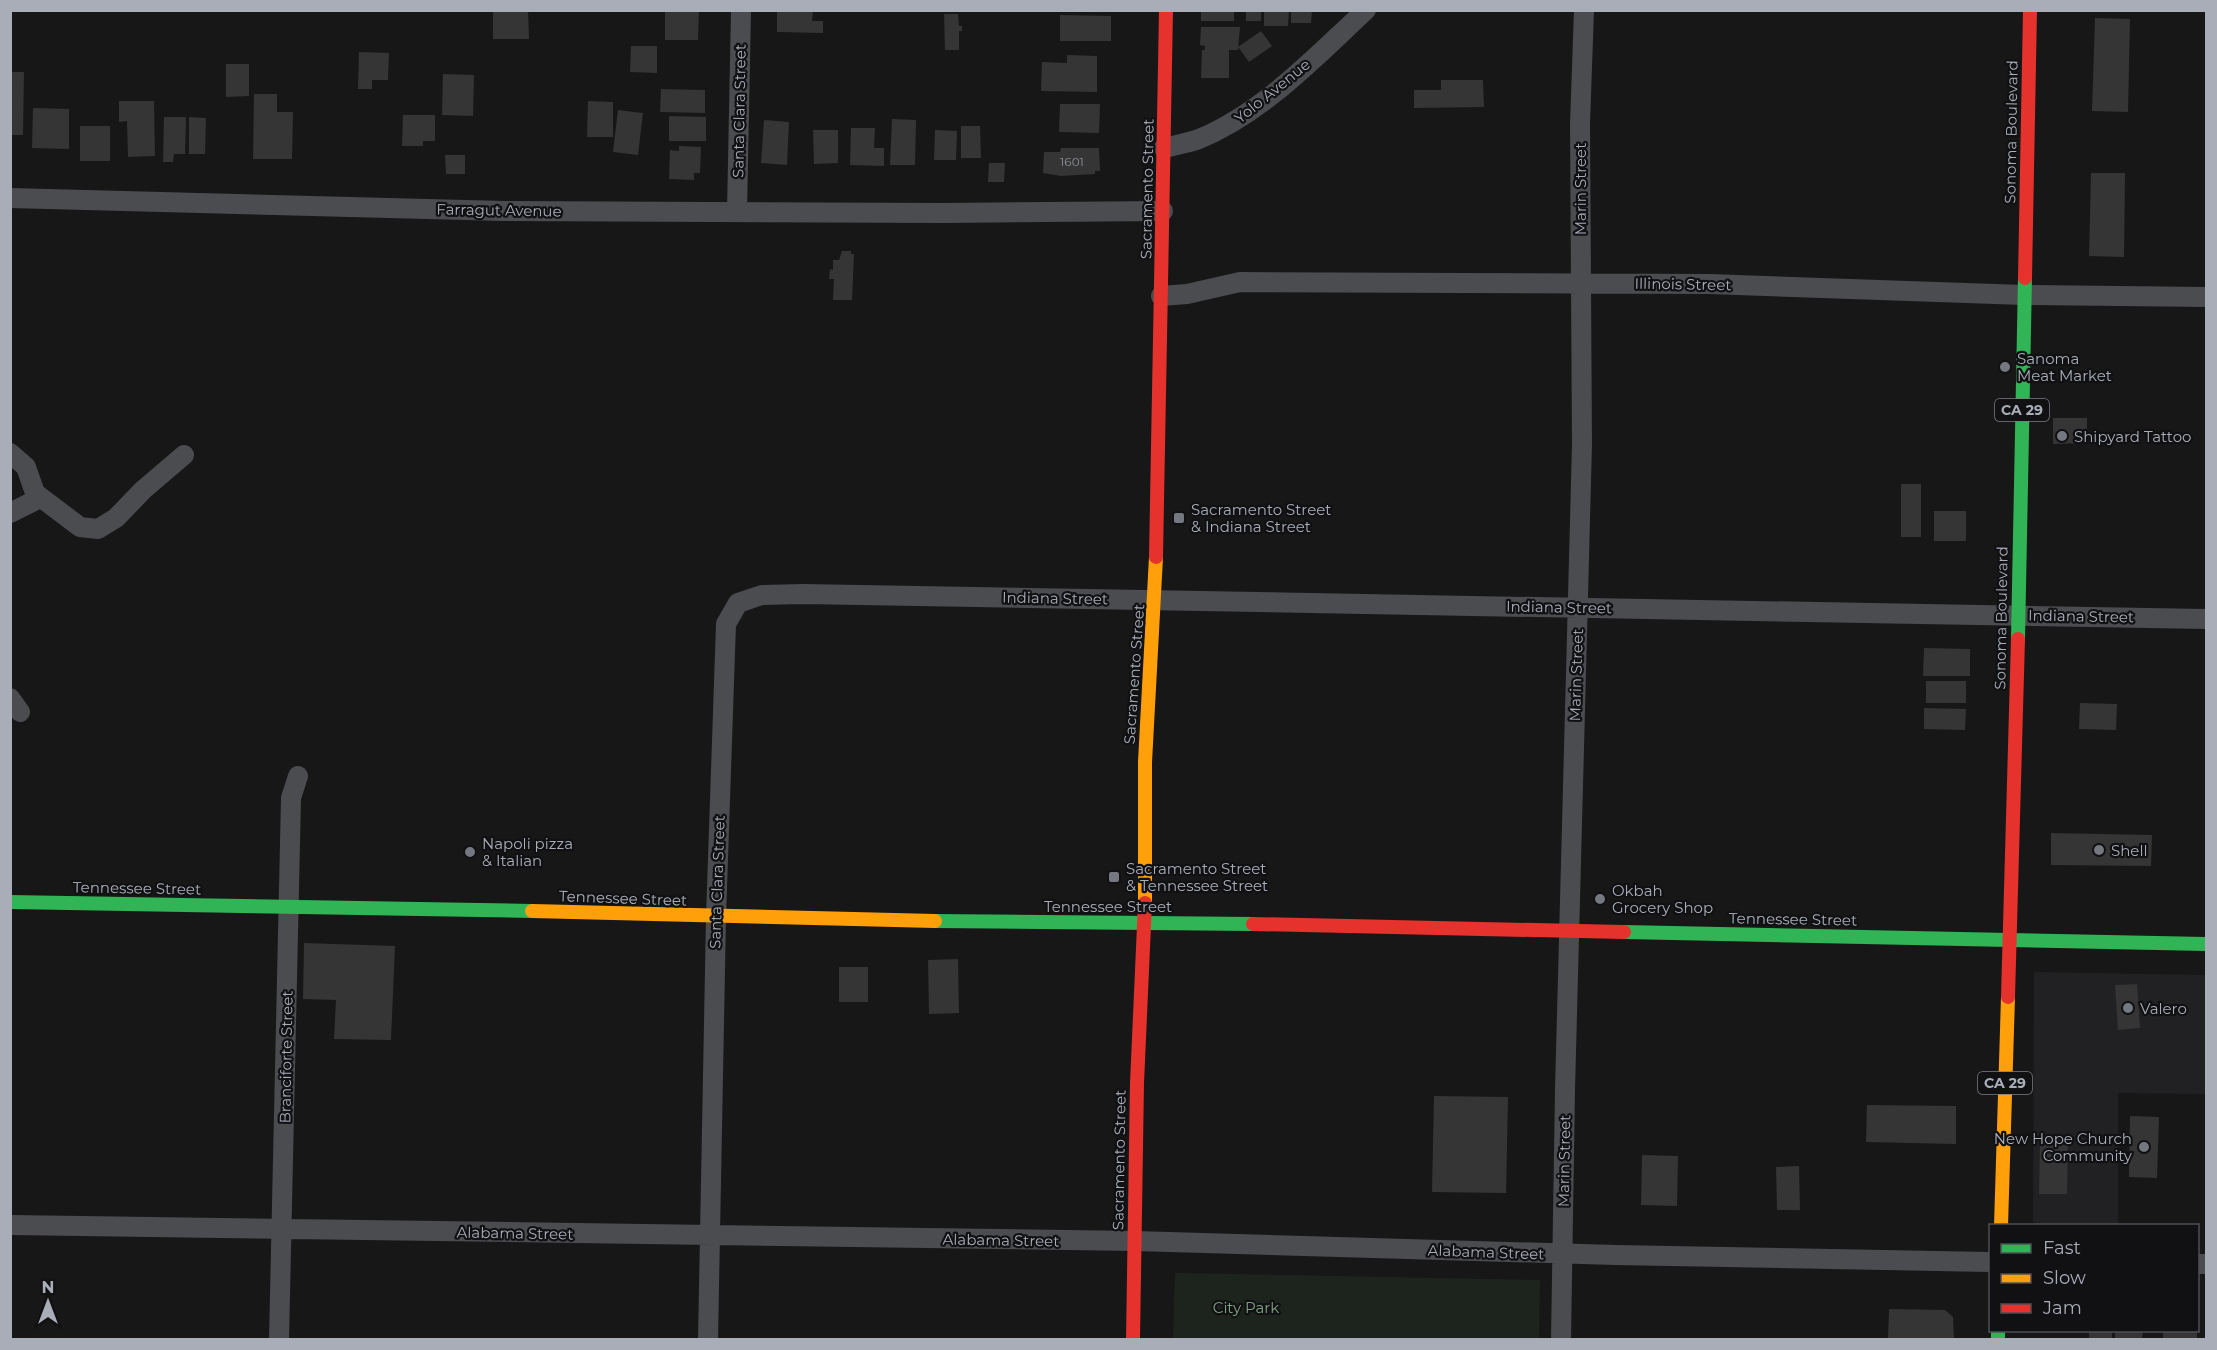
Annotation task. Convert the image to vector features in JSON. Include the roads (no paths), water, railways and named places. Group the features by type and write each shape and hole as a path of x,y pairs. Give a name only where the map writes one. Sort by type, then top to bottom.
{"main road":[{"name":"Sacramento Street","path":"1133,1340 1137,1083 1145,922 1145,762 1155,600 1167,10"},
{"name":"Sonoma Boulevard","path":"2001,1224 2018,615 2030,10"},
{"name":"Tennessee Street","path":"10,902 1043,923 1145,922 1351,928 1569,930 2206,944"}],"street":[{"name":"Santa Clara Street","path":"737,212 741,10"},
{"name":"Yolo Avenue","path":"1164,148 1197,140 1231,124 1273,94 1366,10"},
{"name":"Marin Street","path":"1562,1340 1569,930 1582,444 1580,124 1584,10"},
{"name":"Farragut Avenue","path":"10,198 504,211 988,213 1163,211"},
{"name":"Illinois Street","path":"1161,296 1187,294 1240,282 1709,284 2024,295 2206,297"},
{"path":"10,453 26,467 35,493 34,501 10,513"},
{"path":"35,493 80,527 98,529 116,518 143,490 184,455"},
{"name":"Santa Clara Street","path":"708,1340 716,917 726,624 738,603 762,595 912,595"},
{"name":"Indiana Street","path":"912,595 2206,619"},
{"name":"Branciforte Street","path":"279,1340 291,798 298,776"},
{"name":"Alabama Street","path":"10,1226 1135,1241 1563,1254 1989,1262"}],"place":[{"name":"Sanoma Meat Market","path":"2005,367"},
{"name":"Shipyard Tattoo","path":"2062,436"},
{"name":"Sacramento Street & Indiana Street","path":"1179,518"},
{"name":"Shell","path":"2099,850"},
{"name":"Napoli pizza & Italian","path":"470,852"},
{"name":"Sacramento Street & Tennessee Street","path":"1114,877"},
{"name":"Okbah Grocery Shop","path":"1600,899"},
{"name":"Valero","path":"2128,1008"},
{"name":"New Hope Church Community","path":"2144,1147"}],"park label":[{"name":"City Park","path":"1246,1307"}]}
